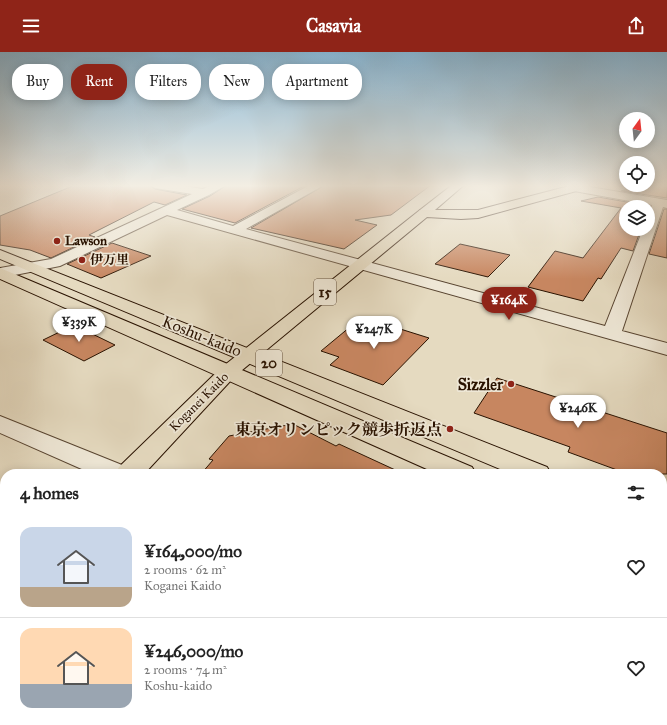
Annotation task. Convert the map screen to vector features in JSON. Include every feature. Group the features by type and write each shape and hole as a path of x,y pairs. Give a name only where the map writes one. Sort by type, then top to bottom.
{"main road":[{"name":"Koganei Kaido","path":"133,469 228,372 359,264 420,216"},
{"name":"Koshu-kaido","path":"0,254 526,469"},
{"name":"Koshu-kaido","path":"0,273 451,469"}],"street":[{"path":"0,273 55,263 154,216"},
{"path":"186,216 667,348"},
{"path":"235,230 260,216"},
{"path":"612,334 658,216"},
{"path":"0,424 106,469"}],"building":[{"path":"0,216 126,216 89,235 95,237 51,258 30,250 0,245"},
{"path":"210,216 247,216 235,223"},
{"path":"271,216 381,216 355,220 377,225 344,249 251,228"},
{"path":"615,216 619,216 619,236 638,236 633,251 621,248 601,279 598,278 583,301 528,287 555,251 583,258"},
{"path":"662,216 667,216 667,258 649,254"},
{"path":"112,243 151,256 101,278 67,264"},
{"path":"460,244 510,255 488,277 435,264"},
{"path":"362,317 429,338 383,385 330,365 339,357 321,351"},
{"path":"74,325 115,345 84,361 43,340"},
{"path":"497,378 667,433 667,469 614,469 568,452 570,447 474,413"},
{"path":"293,424 336,446 339,444 393,469 205,469 213,460 209,459 229,436"}],"place":[{"name":"Lawson","path":"57,241"},
{"name":"伊万里","path":"82,260"},
{"name":"Sizzler","path":"511,384"},
{"name":"東京オリンピック競歩折返点","path":"450,429"}]}
